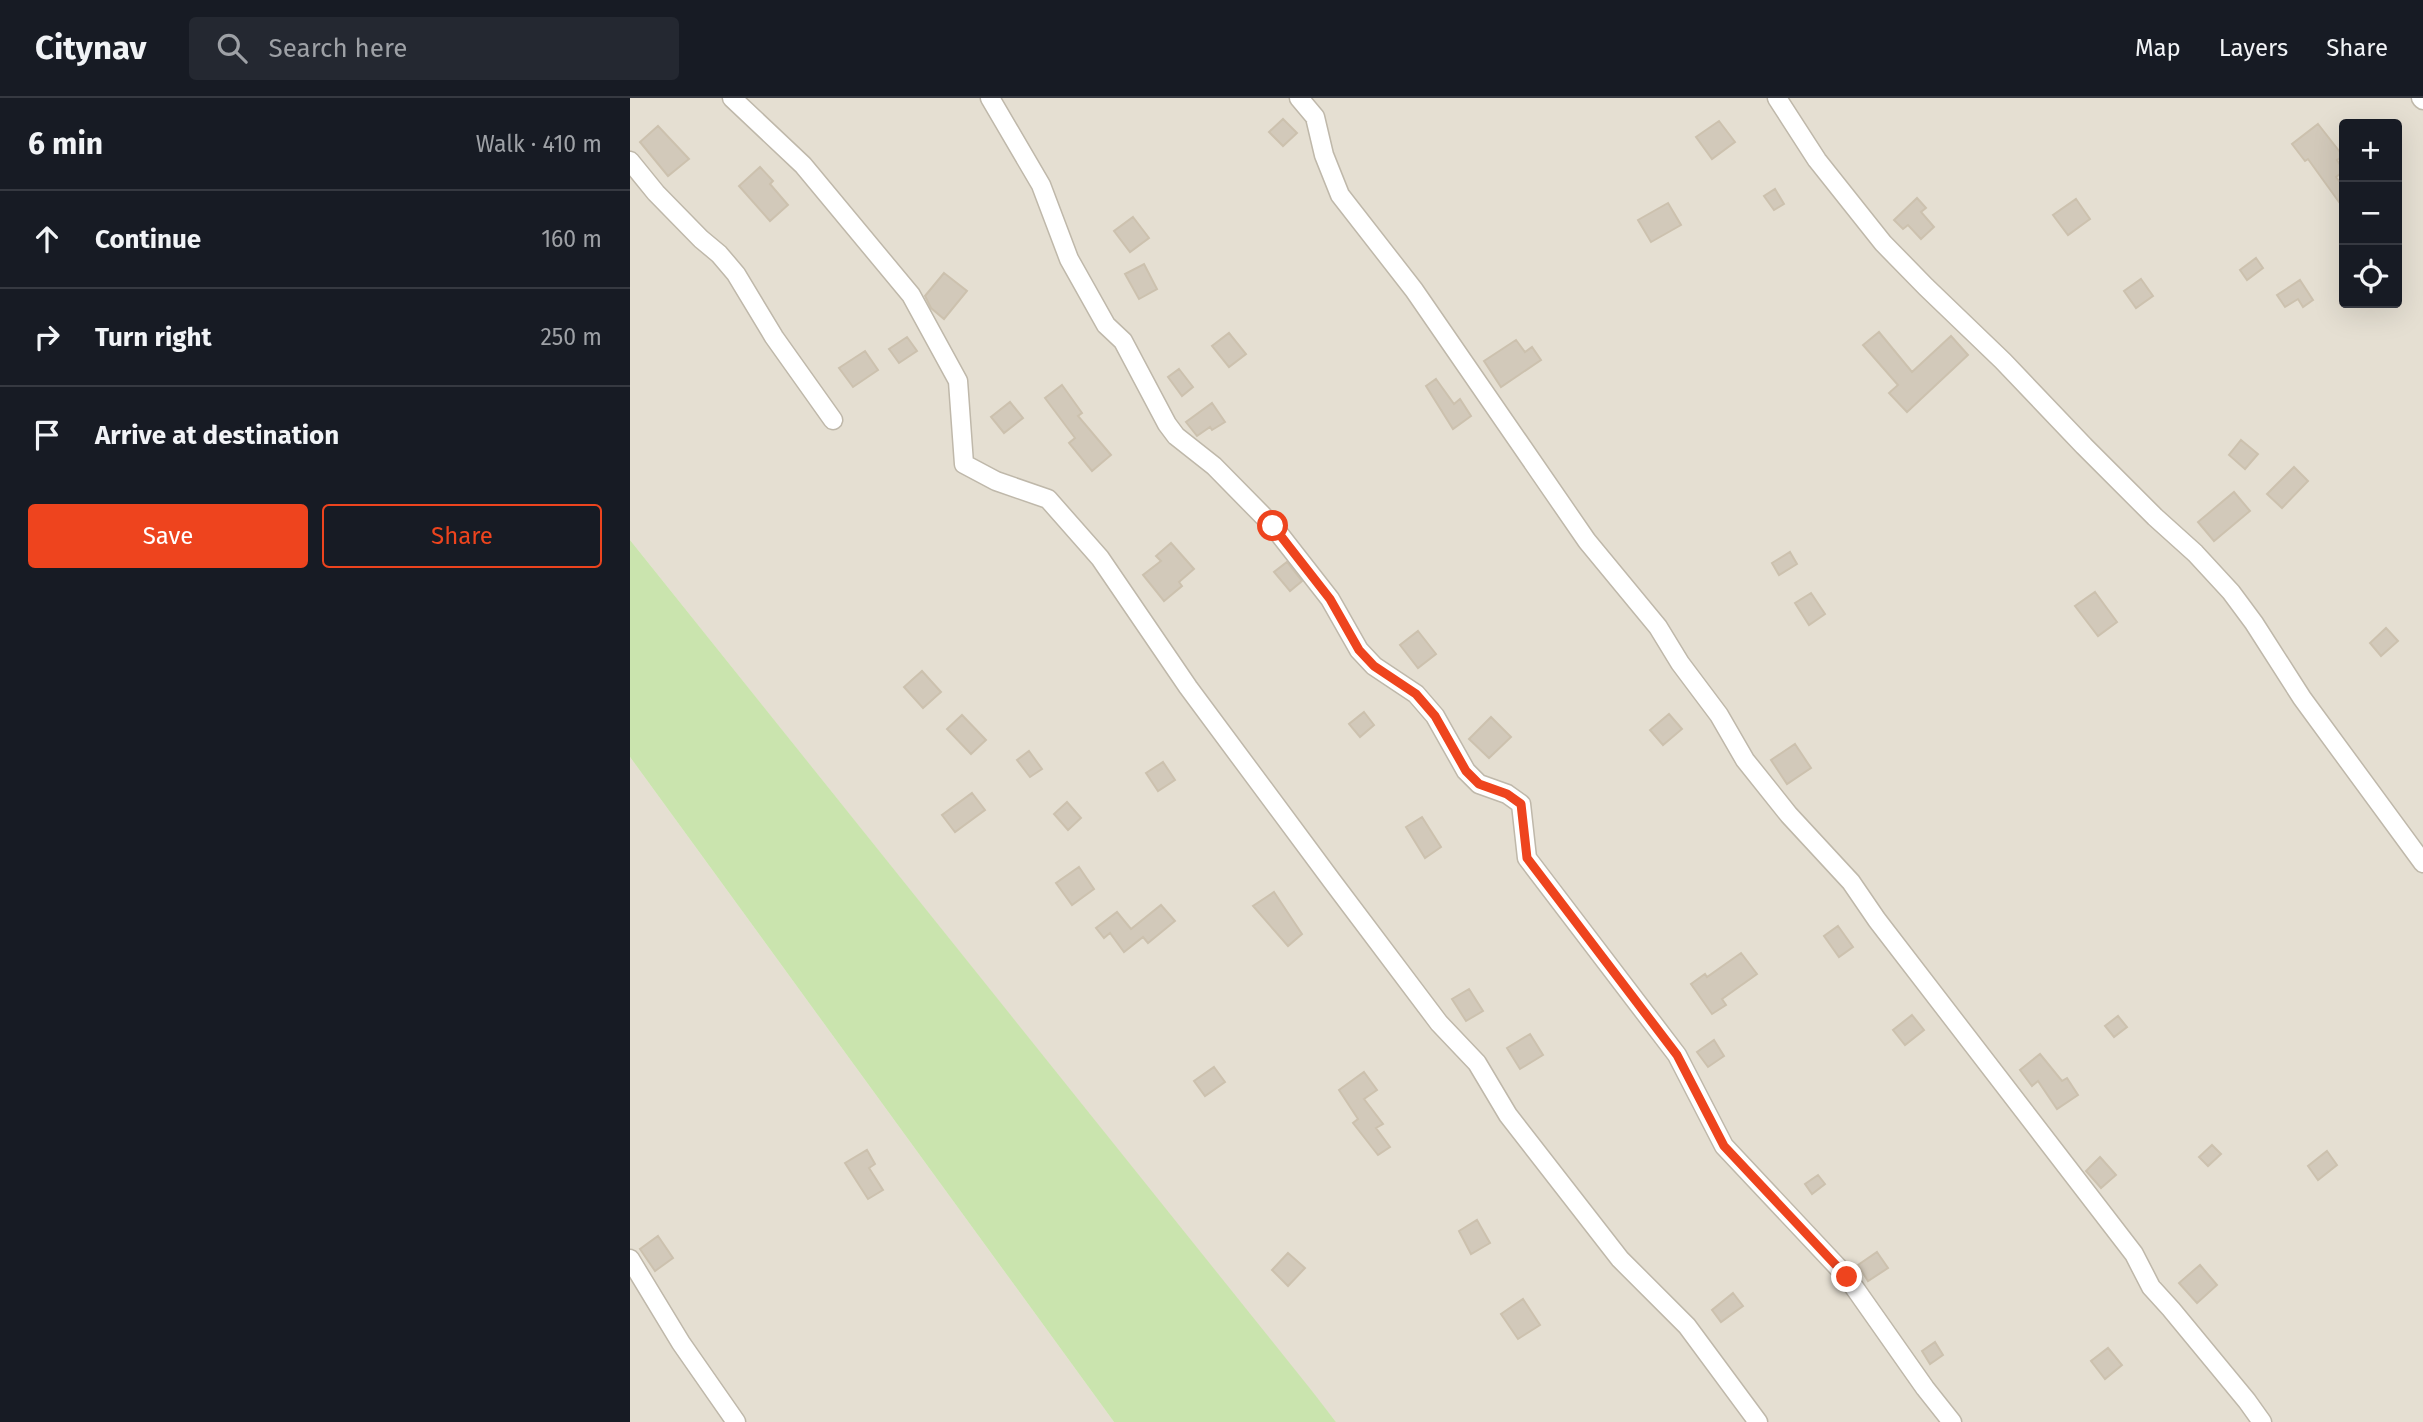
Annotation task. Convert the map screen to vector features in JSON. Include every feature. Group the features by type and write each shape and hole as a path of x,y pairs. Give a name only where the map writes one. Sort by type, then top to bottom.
{"street":[{"path":"732,98 803,165 911,295 958,381 964,464 996,481 1048,499 1100,558 1188,687 1439,1023 1476,1063 1508,1115 1620,1259 1687,1326 1758,1422"},
{"path":"990,98 1041,185 1069,259 1105,325 1124,341 1167,424 1176,436 1214,466 1273,526 1330,599 1359,650 1374,666 1416,694 1435,716 1466,771 1479,784 1507,794 1521,804 1527,858 1677,1055 1724,1146 1847,1277 1952,1422"},
{"path":"1299,98 1315,117 1324,155 1340,195 1415,290 1587,541 1658,626 1745,760 1789,816 1851,882 1877,920 2134,1254 2160,1300 2171,1309 2262,1422"},
{"path":"1777,98 1817,160 1883,243 2231,592 2254,622 2302,698 2423,863"},
{"path":"630,161 656,193 736,274 774,337 833,420"},
{"path":"630,1259 681,1343 736,1422"}],"shaded area":[{"path":"630,98 2423,98 2423,1422 1336,1422 630,540"},
{"path":"630,757 1114,1422 630,1422"}],"green space":[{"path":"630,540 1336,1422 1114,1422 630,757"}],"building":[{"path":"1283,119 1297,133 1283,146 1269,132"},
{"path":"1719,121 1735,142 1712,159 1696,137"},
{"path":"2318,124 2339,151 2339,175 2336,177 2339,181 2339,202 2308,159 2305,161 2292,144"},
{"path":"658,126 689,159 668,176 640,142"},
{"path":"760,167 773,181 770,184 788,205 770,221 739,186"},
{"path":"1775,189 1784,204 1774,210 1764,196"},
{"path":"1917,198 1926,208 1921,212 1934,227 1921,239 1908,225 1903,229 1894,220"},
{"path":"2076,199 2090,219 2068,235 2053,215"},
{"path":"1668,203 1681,225 1651,242 1638,220"},
{"path":"1133,217 1149,238 1130,252 1114,231"},
{"path":"2256,258 2263,268 2247,280 2240,270"},
{"path":"1144,264 1157,289 1139,299 1125,274"},
{"path":"944,273 967,291 944,319 931,308 925,296"},
{"path":"2141,279 2153,296 2136,308 2124,291"},
{"path":"2300,280 2313,300 2303,307 2298,299 2285,307 2277,295"},
{"path":"1879,332 1912,372 1951,336 1968,355 1907,412 1889,393 1898,385 1863,345"},
{"path":"1229,333 1246,354 1229,367 1212,346"},
{"path":"907,337 917,351 899,363 889,349"},
{"path":"1516,340 1525,352 1532,347 1541,360 1501,387 1484,361"},
{"path":"865,351 878,370 853,387 839,368"},
{"path":"1179,369 1193,387 1182,396 1168,377"},
{"path":"1436,379 1454,404 1460,399 1471,416 1453,429 1426,386"},
{"path":"1062,385 1082,413 1078,416 1111,455 1092,471 1069,443 1075,438 1045,398"},
{"path":"1010,402 1023,418 1004,433 991,417"},
{"path":"1212,403 1225,422 1212,430 1210,427 1197,436 1186,422"},
{"path":"2241,440 2258,454 2245,469 2229,455"},
{"path":"2294,467 2308,481 2282,508 2267,494"},
{"path":"2234,492 2250,511 2214,541 2198,522"},
{"path":"1171,543 1194,569 1179,582 1182,586 1164,601 1143,575 1161,561 1156,556"},
{"path":"1790,552 1797,564 1779,575 1772,563"},
{"path":"1287,562 1302,581 1290,591 1274,572"},
{"path":"2095,592 2117,622 2098,636 2075,606"},
{"path":"1811,593 1825,614 1809,625 1795,603"},
{"path":"2386,628 2398,641 2381,656 2370,643"},
{"path":"1418,631 1436,654 1418,668 1400,645"},
{"path":"922,671 941,692 923,708 904,687"},
{"path":"1364,712 1374,725 1360,737 1349,724"},
{"path":"1669,714 1682,729 1663,745 1650,730"},
{"path":"962,715 986,740 971,754 947,729"},
{"path":"1491,717 1511,737 1489,758 1469,739"},
{"path":"1795,744 1811,768 1787,784 1771,760"},
{"path":"1029,751 1042,769 1030,777 1017,760"},
{"path":"1163,762 1175,780 1158,791 1146,773"},
{"path":"972,793 985,810 955,832 942,815"},
{"path":"1067,802 1081,818 1068,830 1054,814"},
{"path":"1422,817 1441,847 1425,858 1406,827"},
{"path":"1079,867 1094,889 1072,905 1056,883"},
{"path":"1274,892 1302,934 1288,946 1253,906"},
{"path":"1161,905 1175,921 1148,943 1143,937 1124,952 1110,933 1104,938 1096,928 1117,912 1131,929"},
{"path":"1838,926 1853,947 1839,957 1824,936"},
{"path":"1741,953 1757,974 1722,999 1726,1005 1712,1014 1691,984 1705,974 1707,977"},
{"path":"1469,989 1483,1011 1466,1021 1452,999"},
{"path":"1912,1015 1924,1030 1905,1045 1893,1030"},
{"path":"2118,1016 2127,1027 2114,1037 2105,1026"},
{"path":"1530,1034 1543,1055 1520,1069 1507,1048"},
{"path":"1714,1040 1724,1056 1708,1067 1697,1052"},
{"path":"2040,1054 2062,1081 2067,1078 2078,1095 2057,1109 2038,1081 2032,1086 2020,1070"},
{"path":"1214,1067 1225,1082 1205,1096 1194,1081"},
{"path":"1364,1072 1377,1090 1364,1099 1383,1124 1376,1128 1390,1147 1378,1155 1353,1123 1358,1119 1339,1090"},
{"path":"2212,1145 2221,1154 2208,1166 2199,1157"},
{"path":"867,1150 875,1164 869,1168 883,1190 868,1199 845,1163"},
{"path":"2327,1151 2337,1165 2318,1180 2308,1166"},
{"path":"2100,1157 2116,1175 2101,1188 2086,1171"},
{"path":"1818,1175 1825,1184 1812,1194 1805,1184"},
{"path":"1477,1220 1490,1243 1471,1254 1459,1231"},
{"path":"658,1236 673,1258 655,1271 640,1249"},
{"path":"1877,1252 1888,1268 1868,1281 1858,1265"},
{"path":"1288,1253 1305,1268 1288,1286 1272,1270"},
{"path":"2200,1265 2217,1285 2197,1303 2179,1283"},
{"path":"1733,1293 1743,1306 1721,1322 1712,1310"},
{"path":"1523,1299 1540,1325 1518,1339 1501,1314"},
{"path":"1935,1342 1943,1355 1930,1364 1922,1351"},
{"path":"2108,1348 2122,1365 2105,1379 2091,1361"}],"route":[{"path":"1273,526 1330,599 1359,650 1374,666 1416,694 1435,716 1466,771 1479,784 1507,794 1521,804 1527,858 1677,1055 1724,1146 1847,1277"}]}
